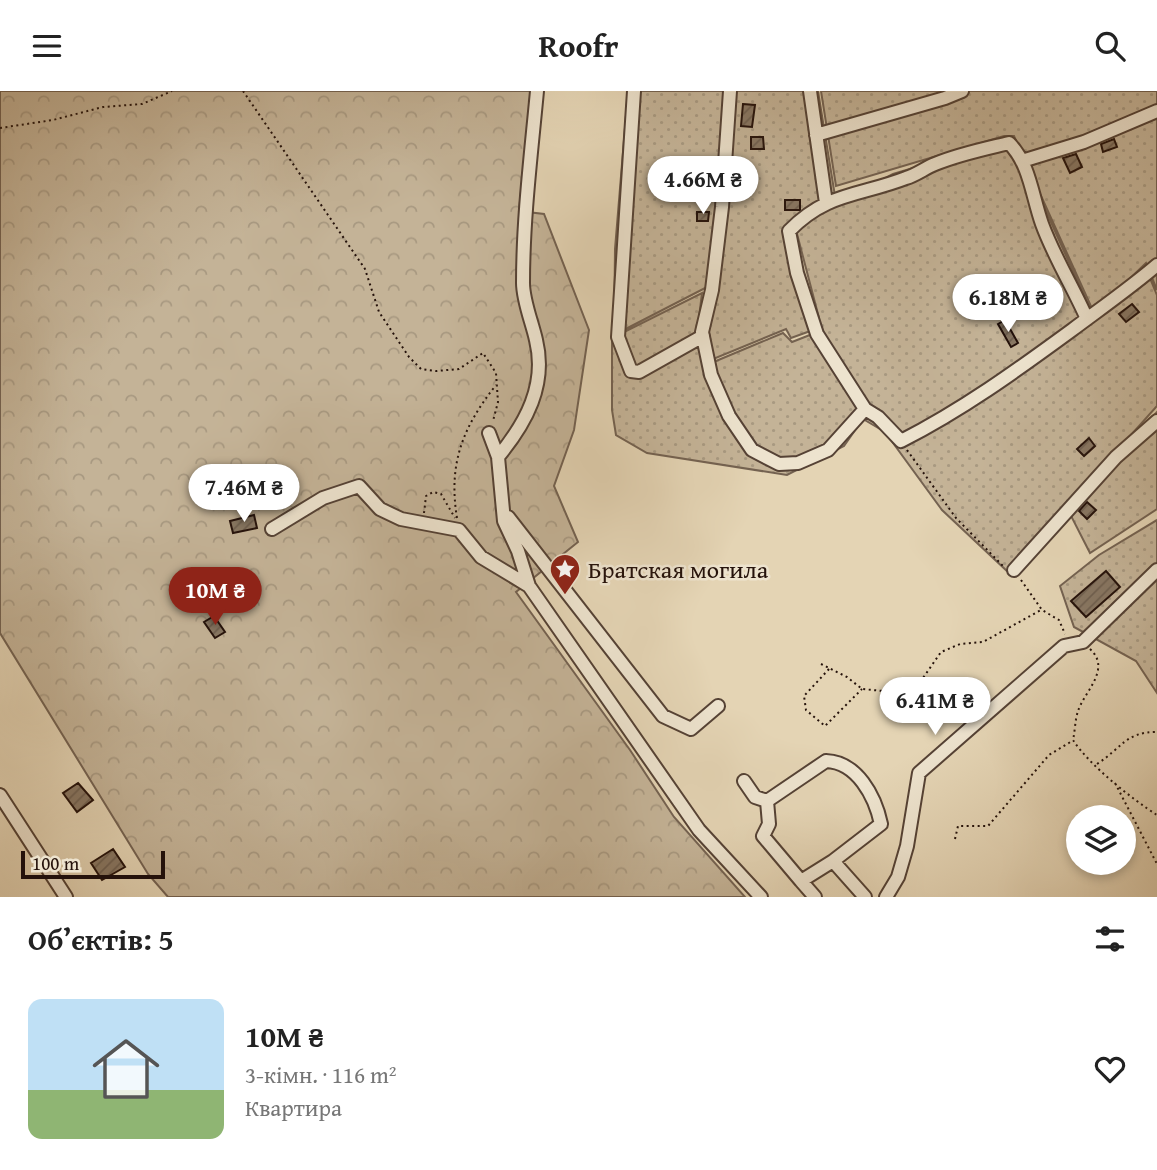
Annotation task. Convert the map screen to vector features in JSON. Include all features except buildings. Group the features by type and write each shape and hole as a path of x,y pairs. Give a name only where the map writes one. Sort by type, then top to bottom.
{"street":[{"path":"498,457 516,435 532,405 539,370 537,344 523,287 537,91"},
{"path":"634,91 618,337 631,371 639,372 703,336"},
{"path":"730,91 722,207 712,290 703,336 711,375 729,417 752,450 779,464 798,463 828,450 865,409"},
{"path":"810,91 826,203"},
{"path":"816,135 962,91"},
{"path":"1022,161 1084,142 1157,111"},
{"path":"1087,319 1041,222 1020,154 1009,143 936,163 906,178 826,203 801,219 789,231 797,273 817,334 865,409 878,417 901,441 943,419 1007,378 1087,319 1157,265"},
{"path":"1014,570 1116,457 1157,421"},
{"path":"489,433 498,457 504,521 518,551 529,586 699,830 761,897"},
{"path":"272,529 323,498 359,486 380,509 401,519 458,530 481,557 529,586"},
{"path":"501,508 663,716 691,729 718,706"},
{"path":"886,897 898,877 907,846 919,773 1064,646 1077,643 1157,570"},
{"path":"767,801 826,761 837,761 852,769 876,803 881,824 834,861 801,881"},
{"path":"744,781 755,797 767,801"},
{"path":"0,796 66,897"},
{"path":"767,801 769,824 763,836 815,897"},
{"path":"834,861 865,897"}],"path":[{"path":"0,128 53,120 103,107 142,104 172,91"},
{"path":"243,91 365,269 379,311 409,357 421,369 447,370 460,369 483,353 496,373 496,413 489,433"},
{"path":"423,524 426,496 433,492 441,494 457,521 454,498 457,460 466,428 496,384"},
{"path":"901,441 956,518 1002,566 1014,570 1042,610 1059,620 1077,643 1095,654 1098,668 1094,685 1078,709 1073,740 1081,752 1141,805 1157,815"},
{"path":"821,664 847,677 862,689 905,693 923,678 941,652 960,644 983,642 1042,610"},
{"path":"830,668 804,696 806,710 825,726 862,689"},
{"path":"1096,765 1129,736 1157,732"},
{"path":"955,839 958,826 988,826 1049,755 1073,740"},
{"path":"1115,782 1157,864"}],"green space":[{"path":"0,91 531,91 519,211 544,214 589,330 574,430 554,486 578,542 516,592 630,750 674,817 745,897 168,897 148,874 0,633"},
{"path":"628,91 818,91 835,196 788,230 813,330 791,338 786,329 706,362 709,286 614,335 615,249"},
{"path":"821,91 1157,91 1157,290 1146,263 1094,313 1014,136 1004,136 836,186"},
{"path":"1011,139 1016,144 1093,316 1145,266 1157,295 1157,406 1008,572 942,510 885,432 863,419 844,446 787,475 647,453 616,435 612,410 612,338 702,293 697,333 704,366 783,333 792,342 820,331 796,230 834,205 893,174"},
{"path":"1157,412 1157,509 1090,553 1068,510"},
{"path":"1157,520 1157,693 1136,661 1074,627 1060,586 1099,555"}],"place":[{"name":"Братская могила","path":"565,596"}]}
